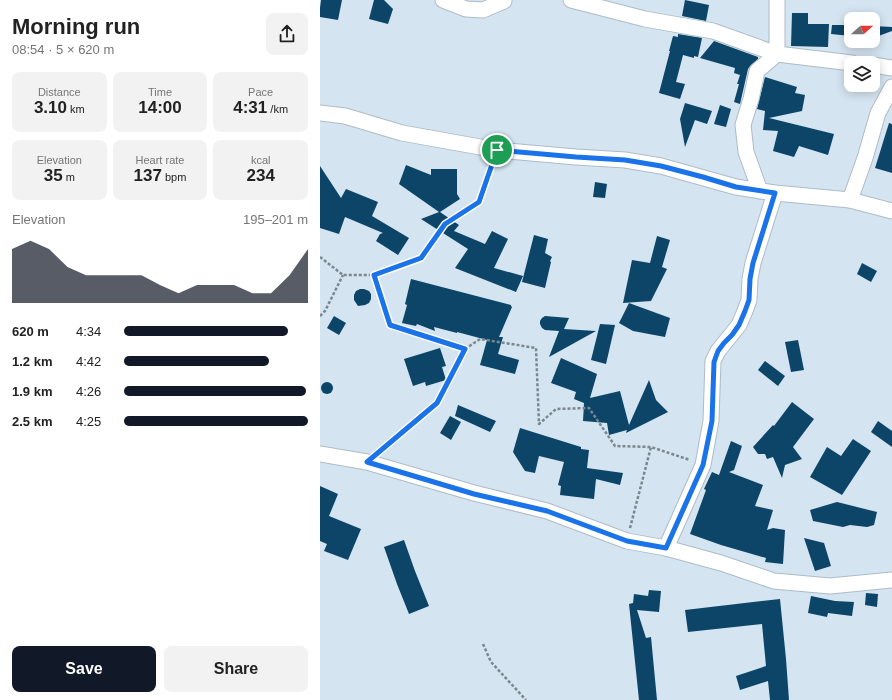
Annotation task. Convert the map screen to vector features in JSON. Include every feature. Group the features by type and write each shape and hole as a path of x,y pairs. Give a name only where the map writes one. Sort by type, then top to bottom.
{"street":[{"path":"443,0 466,9 483,10 505,0"},
{"path":"571,0 645,19 713,31 777,54 844,62"},
{"path":"760,191 746,152 743,125 751,100 757,71 777,54 777,0"},
{"path":"880,67 892,68"},
{"path":"850,200 865,158 878,113 892,86"},
{"path":"320,113 345,116 402,133 497,150 625,160 661,166 736,187 775,193 850,200 892,211"},
{"path":"666,548 703,465 712,421 714,362 718,351 739,325 749,300 750,279 753,263 775,193"},
{"path":"320,454 367,462 474,494 547,511 627,541 666,548 721,562 774,581 830,586 892,580"}],"path":[{"path":"320,257 343,275 374,275 421,258 445,224 479,202 497,150"},
{"path":"320,316 325,311 343,275"},
{"path":"374,275 390,325 465,349"},
{"path":"367,462 437,403 465,349 480,339 536,348 539,424 556,409 589,408 615,446 651,447 703,465"},
{"path":"627,541 651,447"},
{"path":"483,644 491,662 526,700"}],"building":[{"path":"321,0 342,0 338,20 320,17"},
{"path":"374,0 384,0 393,9 388,24 369,19"},
{"path":"685,0 709,5 706,21 682,16"},
{"path":"792,13 808,13 808,24 829,24 828,47 791,46"},
{"path":"832,25 844,25 844,35 831,34"},
{"path":"880,26 892,27 892,31 880,35"},
{"path":"678,34 702,38 698,57 694,56 694,58 683,55 676,82 685,84 680,99 659,93 673,36 678,37"},
{"path":"714,41 758,57 758,59 748,69 740,104 734,102 740,75 734,73 735,68 700,58"},
{"path":"765,77 797,87 795,93 805,95 802,111 769,118 834,134 828,155 799,146 794,157 773,151 778,131 763,130 765,111 757,109"},
{"path":"685,103 712,111 707,124 695,120 685,147 680,119"},
{"path":"720,105 731,109 726,127 714,124"},
{"path":"889,123 892,124 892,173 875,168"},
{"path":"406,165 431,175 431,169 457,169 457,194 460,199 440,212 459,225 454,231 485,244 492,231 508,239 494,268 523,276 516,292 455,268 468,249 421,219 439,212 399,184"},
{"path":"320,166 341,198 346,189 378,202 372,216 409,238 398,255 376,241 380,234 383,233 345,217 339,234 320,228"},
{"path":"595,182 607,184 605,198 593,197"},
{"path":"534,235 548,239 545,253 552,257 545,288 522,282"},
{"path":"657,236 670,240 662,267 667,269 651,301 623,303 632,260 650,263"},
{"path":"862,263 877,271 871,282 857,274"},
{"path":"411,279 511,305 512,307 499,337 503,337 498,354 519,360 515,374 480,365 487,340 434,327 435,331 417,324 416,326 402,323 407,305 405,304"},
{"path":"360,289 369,291 371,294 371,299 369,303 358,306 354,300 354,295 356,291"},
{"path":"629,303 670,318 665,337 633,331 619,323"},
{"path":"334,316 346,323 339,335 327,328"},
{"path":"545,316 569,318 564,329 596,331 549,357 559,331 545,330 542,328 540,321"},
{"path":"600,324 615,325 606,364 591,360"},
{"path":"798,340 804,370 791,372 785,342"},
{"path":"440,348 446,366 442,367 446,380 426,386 425,382 413,386 404,359"},
{"path":"561,358 597,374 590,398 620,391 629,425 649,380 656,400 668,412 626,433 627,430 609,435 607,423 583,421 584,403 574,399 576,392 551,383"},
{"path":"765,361 785,376 778,386 758,370"},
{"path":"329,382 332,383 332,393 325,394 322,393 321,386 322,383"},
{"path":"792,402 814,419 793,447 802,459 785,465 782,478 773,457 767,459 765,454 758,454 753,447 773,425 774,426"},
{"path":"458,405 496,421 490,432 455,416"},
{"path":"450,416 461,422 451,440 440,433"},
{"path":"878,421 892,431 892,447 871,432"},
{"path":"520,428 581,447 581,449 589,450 587,468 623,473 620,485 596,479 594,499 560,495 561,486 558,485 564,462 539,456 535,473 525,471 513,452"},
{"path":"853,439 871,451 842,495 810,477 827,447 841,456"},
{"path":"731,441 742,446 734,470 729,472 763,485 755,506 773,510 767,530 773,528 785,530 783,564 765,562 766,558 690,534 706,490 704,489 712,472 719,475"},
{"path":"320,486 338,494 329,516 361,529 348,560 324,551 327,544 320,541"},
{"path":"837,502 877,512 874,525 867,527 850,525 843,527 813,521 810,510"},
{"path":"804,538 824,543 831,566 815,571"},
{"path":"404,540 429,606 409,614 384,547"},
{"path":"649,590 661,591 659,612 637,610 646,638 651,637 657,700 639,700 629,604 633,603 634,594 648,596"},
{"path":"866,593 878,594 877,607 865,605"},
{"path":"811,596 835,601 854,602 852,616 828,613 827,617 808,613"},
{"path":"780,599 789,700 770,700 768,681 740,690 736,676 766,666 762,624 688,632 685,610"}],"route":[{"path":"497,150 625,160 661,166 736,187 775,193 753,263 750,279 749,300 739,325 718,351 714,362 712,421 703,465 666,548 627,541 547,511 474,494 367,462 437,403 465,349 390,325 374,275 421,258 445,224 479,202 497,150"}]}
